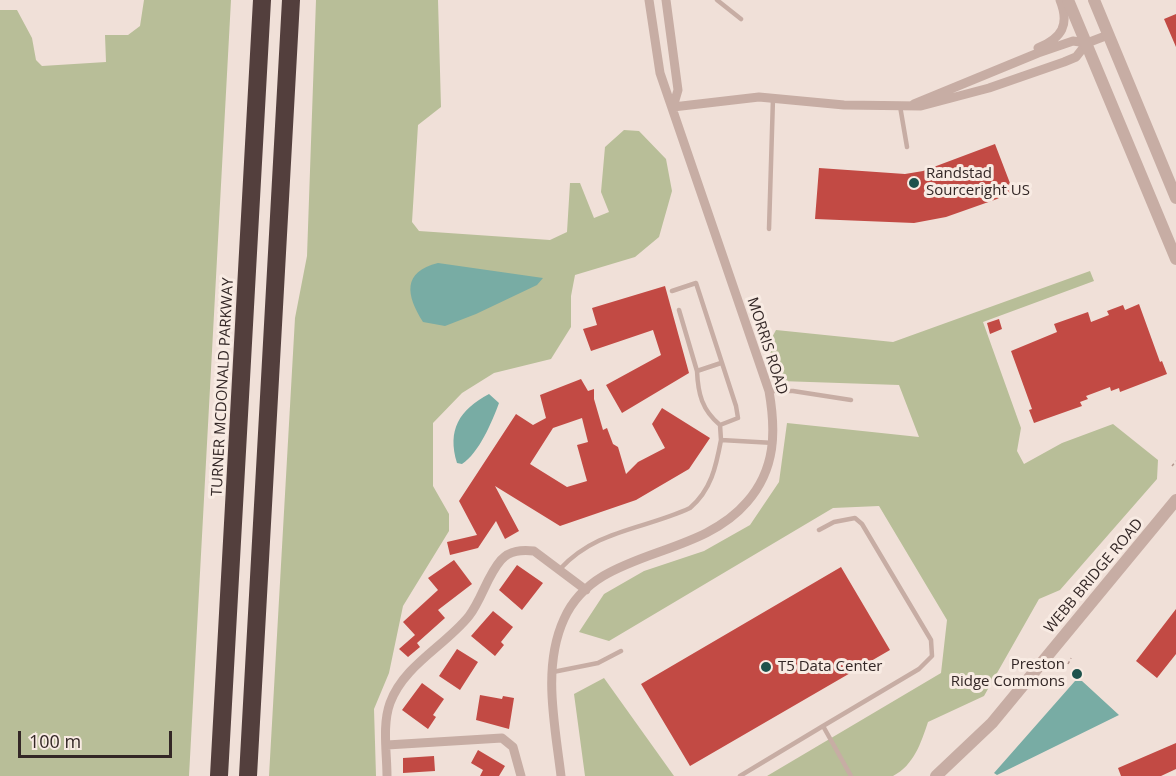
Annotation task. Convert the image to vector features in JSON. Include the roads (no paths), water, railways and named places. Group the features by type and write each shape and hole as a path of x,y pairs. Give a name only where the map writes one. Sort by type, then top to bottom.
{"highway":[{"name":"TURNER MCDONALD PARKWAY","path":"219,776 262,0"},
{"path":"248,776 291,0"}],"street":[{"name":"MORRIS ROAD","path":"561,776 551,672 556,640 564,618 575,599 616,567 698,539 719,528 738,513 757,492 771,459 774,443 774,420 769,391 691,169 674,107 664,86 652,32 649,0"},
{"name":"MORRIS ROAD","path":"666,0 678,90 674,107"},
{"path":"957,87 1059,37 1065,28 1066,17 1060,0"},
{"path":"1068,0 1176,259"},
{"path":"1094,0 1176,198"},
{"path":"912,105 1071,42 1087,43 1108,35"},
{"path":"674,107 739,98 900,106 946,100 1064,62 1076,57 1087,43"},
{"name":"WEBB BRIDGE ROAD","path":"936,776 992,723 1176,500"},
{"path":"387,776 385,723 390,703 401,683 469,615 501,560 510,553 534,551 586,590"},
{"path":"387,745 502,738 513,747 521,776"}],"lane":[{"path":"717,0 741,19"},
{"path":"769,229 773,98"},
{"path":"900,106 907,147"},
{"path":"672,291 696,283 738,418 720,425"},
{"path":"560,569 575,552 595,542 690,508 701,498 710,484 721,440 720,425 706,412 698,391 697,371 679,310"},
{"path":"697,371 721,363"},
{"path":"769,391 851,400"},
{"path":"721,440 774,443"},
{"path":"740,776 919,669 932,656 926,627 862,524 855,518 847,518 819,530"},
{"path":"551,672 598,663 621,651"},
{"path":"823,726 851,776"}],"water":[{"path":"438,263 543,278 537,285 445,326 423,322 411,294 413,279 418,272"},
{"path":"489,394 499,403 489,428 468,459 462,464 457,463 454,441 458,422 470,407"},
{"path":"1075,681 1082,681 1119,715 997,775 994,773"}],"place":[{"name":"Randstad Sourceright US","path":"914,183"},
{"name":"T5 Data Center","path":"766,667"},
{"name":"Preston Ridge Commons","path":"1077,674"}]}
